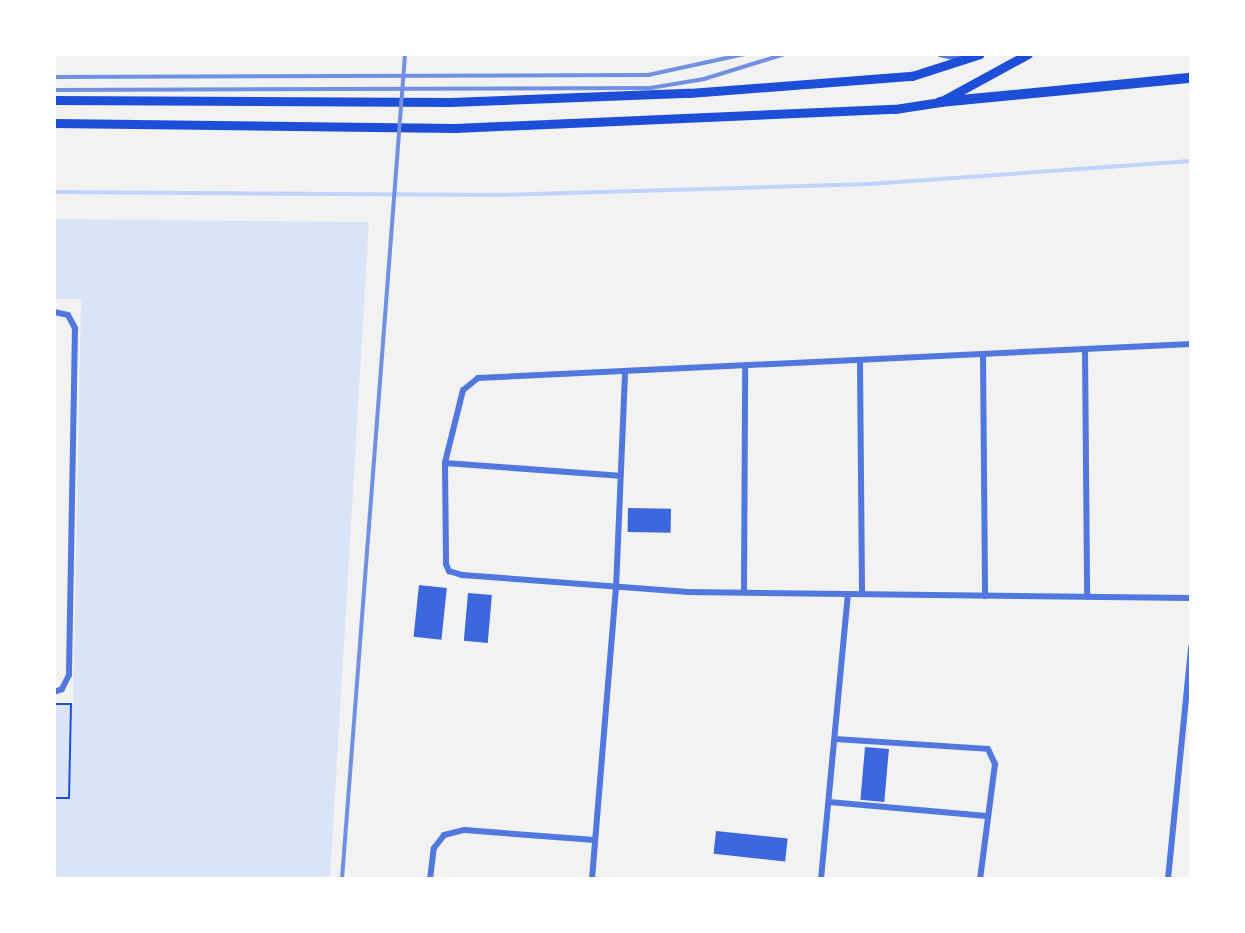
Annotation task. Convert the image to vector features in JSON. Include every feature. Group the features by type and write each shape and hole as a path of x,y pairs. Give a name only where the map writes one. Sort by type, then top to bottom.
{"main road":[{"path":"54,100 482,101 689,93 912,76 980,54"},
{"path":"940,102 1028,54"},
{"path":"54,123 455,128 895,109 1191,78"}],"street":[{"path":"940,54 961,59"},
{"path":"54,312 68,315 75,328 69,675 62,689 54,692"},
{"path":"1191,344 625,375 478,378 467,384 445,463 449,571 616,589 1191,598"},
{"path":"1085,350 1087,597"},
{"path":"983,356 985,596"},
{"path":"860,362 862,594"},
{"path":"744,592 745,368"},
{"path":"592,879 616,589 625,375"},
{"path":"445,463 620,476"},
{"path":"821,879 848,594"},
{"path":"1168,879 1191,647"},
{"path":"835,739 988,749 995,764 980,879"},
{"path":"829,802 986,816"},
{"path":"430,879 434,848 444,835 464,830 595,840"}],"path":[{"path":"54,704 71,704 69,798 54,798"}],"shaded area":[{"path":"54,219 369,222 330,879 54,879 54,703 73,703 81,299 54,299"}],"building":[{"path":"628,508 671,509 671,533 628,532"},
{"path":"419,585 447,588 441,640 414,637"},
{"path":"468,593 492,595 488,643 464,641"},
{"path":"865,747 889,749 884,802 860,800"},
{"path":"716,831 788,839 785,861 714,854"}],"waterway":[{"path":"54,192 499,195 870,184 1191,161"}],"railway":[{"path":"342,879 405,54"},
{"path":"54,77 648,75 745,54"},
{"path":"54,90 650,88 704,79 785,54"}]}
